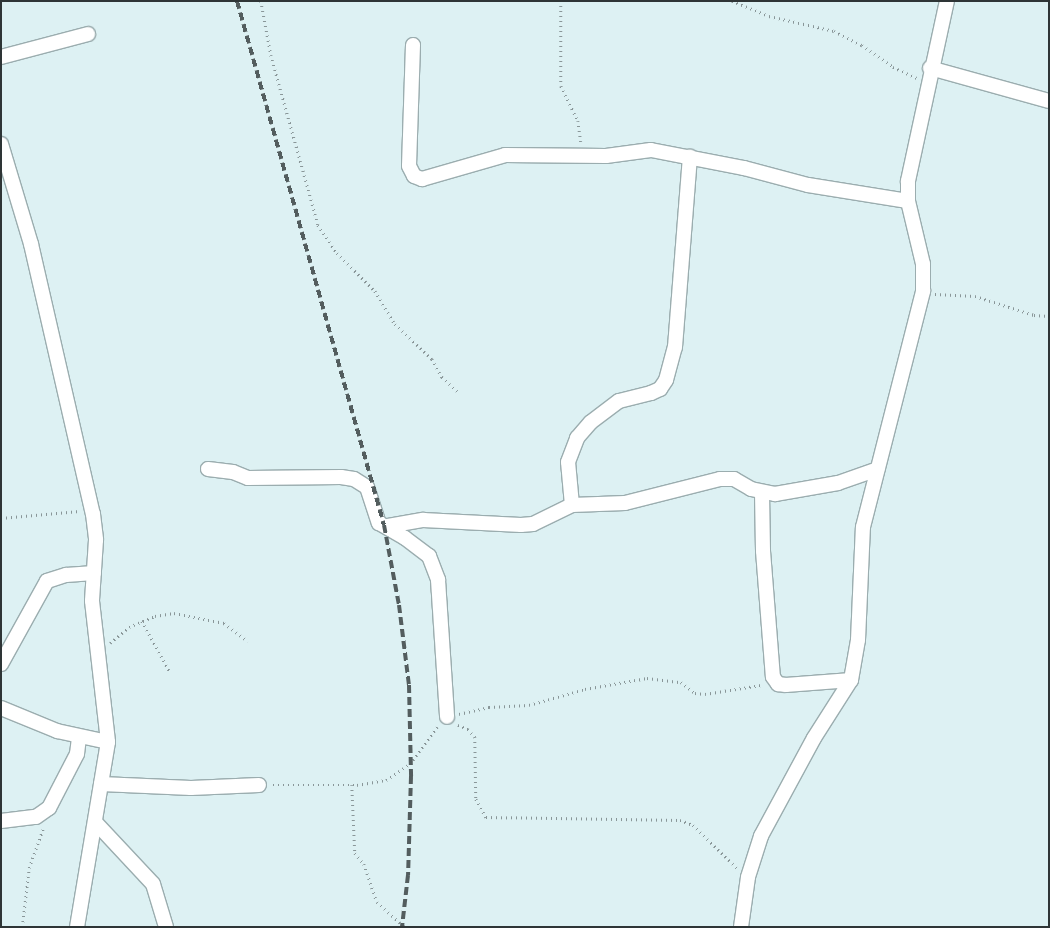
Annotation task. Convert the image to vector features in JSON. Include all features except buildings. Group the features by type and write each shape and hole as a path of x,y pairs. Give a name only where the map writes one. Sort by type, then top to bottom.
{"street":[{"path":"741,927 748,877 771,814 851,680 858,640 863,528 923,291 920,241 908,200 908,182 930,68 946,1"},
{"path":"1,57 88,34"},
{"path":"413,45 410,166 414,176 422,179 505,155 606,156 651,150 744,168 808,185 908,200"},
{"path":"930,68 1049,101"},
{"path":"1,144 31,244 93,514 94,573 92,601 108,742 96,823 77,927"},
{"path":"572,505 568,462 577,438 591,422 619,401 660,389 666,380 675,347 690,157"},
{"path":"208,469 248,478 354,479 367,488 376,519 429,556 438,580 447,717"},
{"path":"388,526 423,520 533,524 572,505 625,503 727,478 762,493 775,494 838,483 878,469"},
{"path":"762,493 770,659 778,684 808,685 851,680"},
{"path":"1,664 47,581 66,575 94,573"},
{"path":"1,708 80,738 108,742"},
{"path":"1,821 36,817 45,812 77,754 80,738"},
{"path":"101,784 191,788 259,785"},
{"path":"96,823 153,884 166,927"}],"path":[{"path":"261,1 271,55 318,225 337,253 375,291 395,324 432,359 442,377 459,393"},
{"path":"561,1 561,86 578,121 583,156"},
{"path":"732,1 769,16 834,31 862,45 893,67 928,82"},
{"path":"923,291 943,296 975,296 1034,315 1049,316"},
{"path":"1,518 29,518 72,509 93,514"},
{"path":"98,655 116,636 142,621 174,613 213,620 232,626 248,641"},
{"path":"142,621 170,672"},
{"path":"259,785 373,784 398,775 447,717 490,707 529,705 584,689 647,678 681,682 695,693 705,694 778,684"},
{"path":"447,717 475,737 476,800 486,817 680,820 693,825 719,853 748,877"},
{"path":"352,784 355,853 364,864 377,902 405,927"},
{"path":"22,927 30,868 43,830 45,812"}],"railway":[{"path":"237,1 384,525 399,605 409,685 411,776 408,875 402,927"}]}
